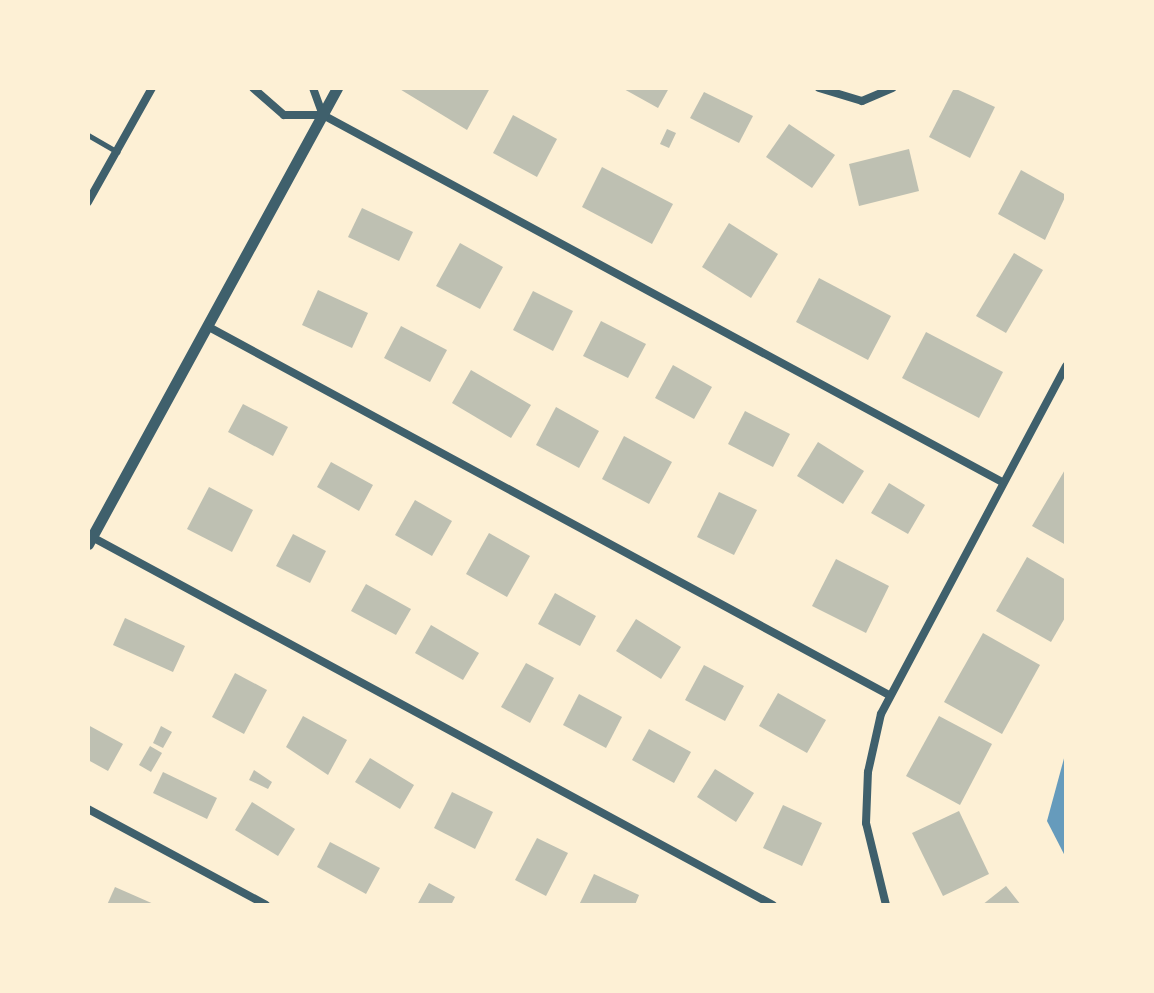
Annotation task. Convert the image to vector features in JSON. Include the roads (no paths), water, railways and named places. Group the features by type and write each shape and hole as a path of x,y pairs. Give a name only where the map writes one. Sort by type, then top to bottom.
{"street":[{"path":"88,202 119,152 152,88"},
{"path":"253,88 284,115 323,115 1002,482"},
{"path":"313,88 323,115"},
{"path":"337,88 90,541 773,905"},
{"path":"819,88 850,101 871,100 892,88"},
{"path":"207,326 889,695"},
{"path":"886,905 870,850 866,799 875,731 889,695 1066,366"},
{"path":"88,809 266,905"}],"lane":[{"path":"88,135 119,152"}],"water":[{"path":"1066,751 1066,858 1047,821"}]}
